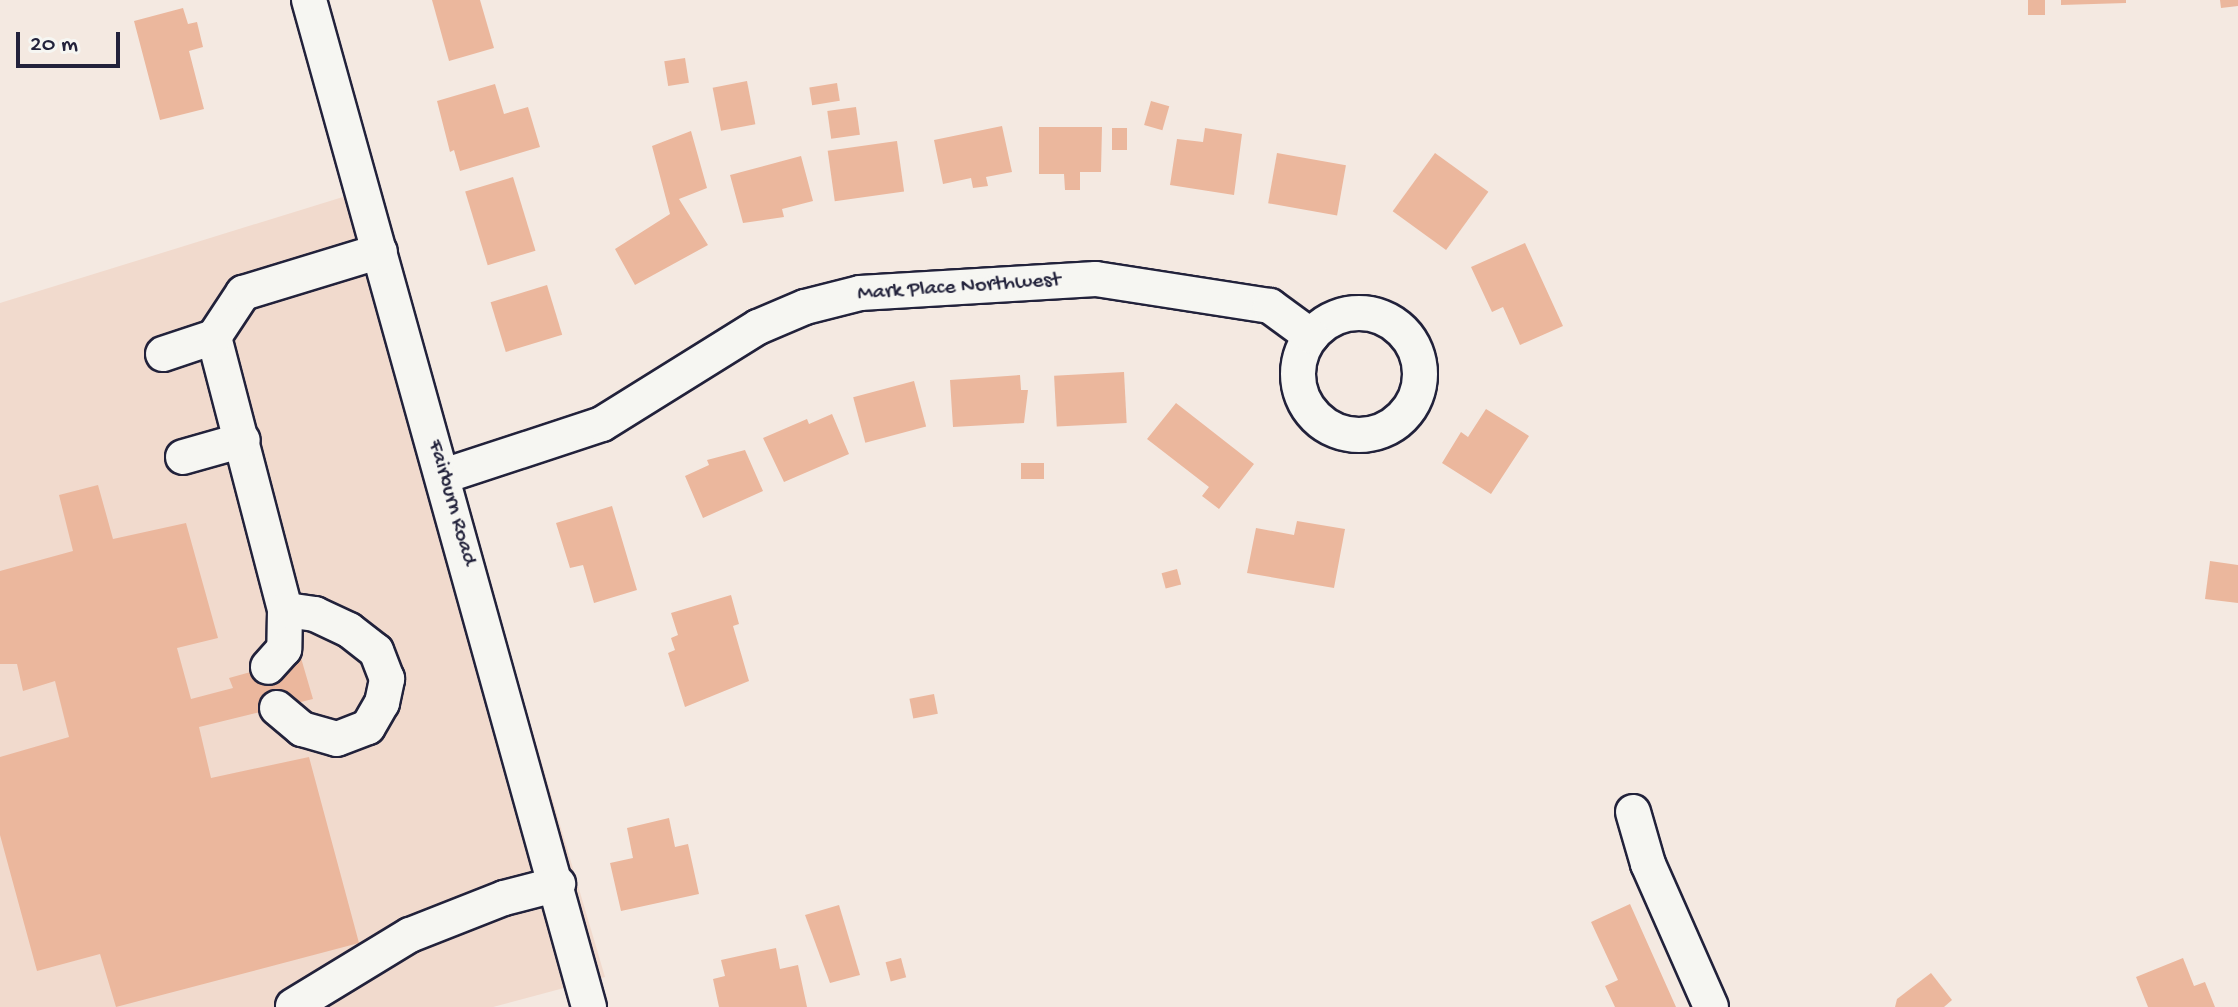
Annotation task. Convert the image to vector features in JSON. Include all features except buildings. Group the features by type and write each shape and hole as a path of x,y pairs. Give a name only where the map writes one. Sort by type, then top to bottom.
{"street":[{"name":"Fairburn Road","path":"309,0 558,884 589,1007"},
{"path":"163,354 214,337 243,293 380,251"},
{"name":"Mark Place Northwest","path":"444,476 602,424 758,327 805,307 860,293 1096,279 1270,306 1311,336"},
{"path":"214,337 285,610 284,649 268,667"},
{"path":"183,457 243,440"},
{"path":"277,708 302,729 337,739 368,727 382,703 387,679 376,651 349,630 315,614 285,610"},
{"path":"1633,812 1648,864 1711,1007"},
{"path":"293,1006 410,935 504,898 558,884"}],"shaded area":[{"path":"372,188 605,977 493,1007 0,1007 0,303"}]}
